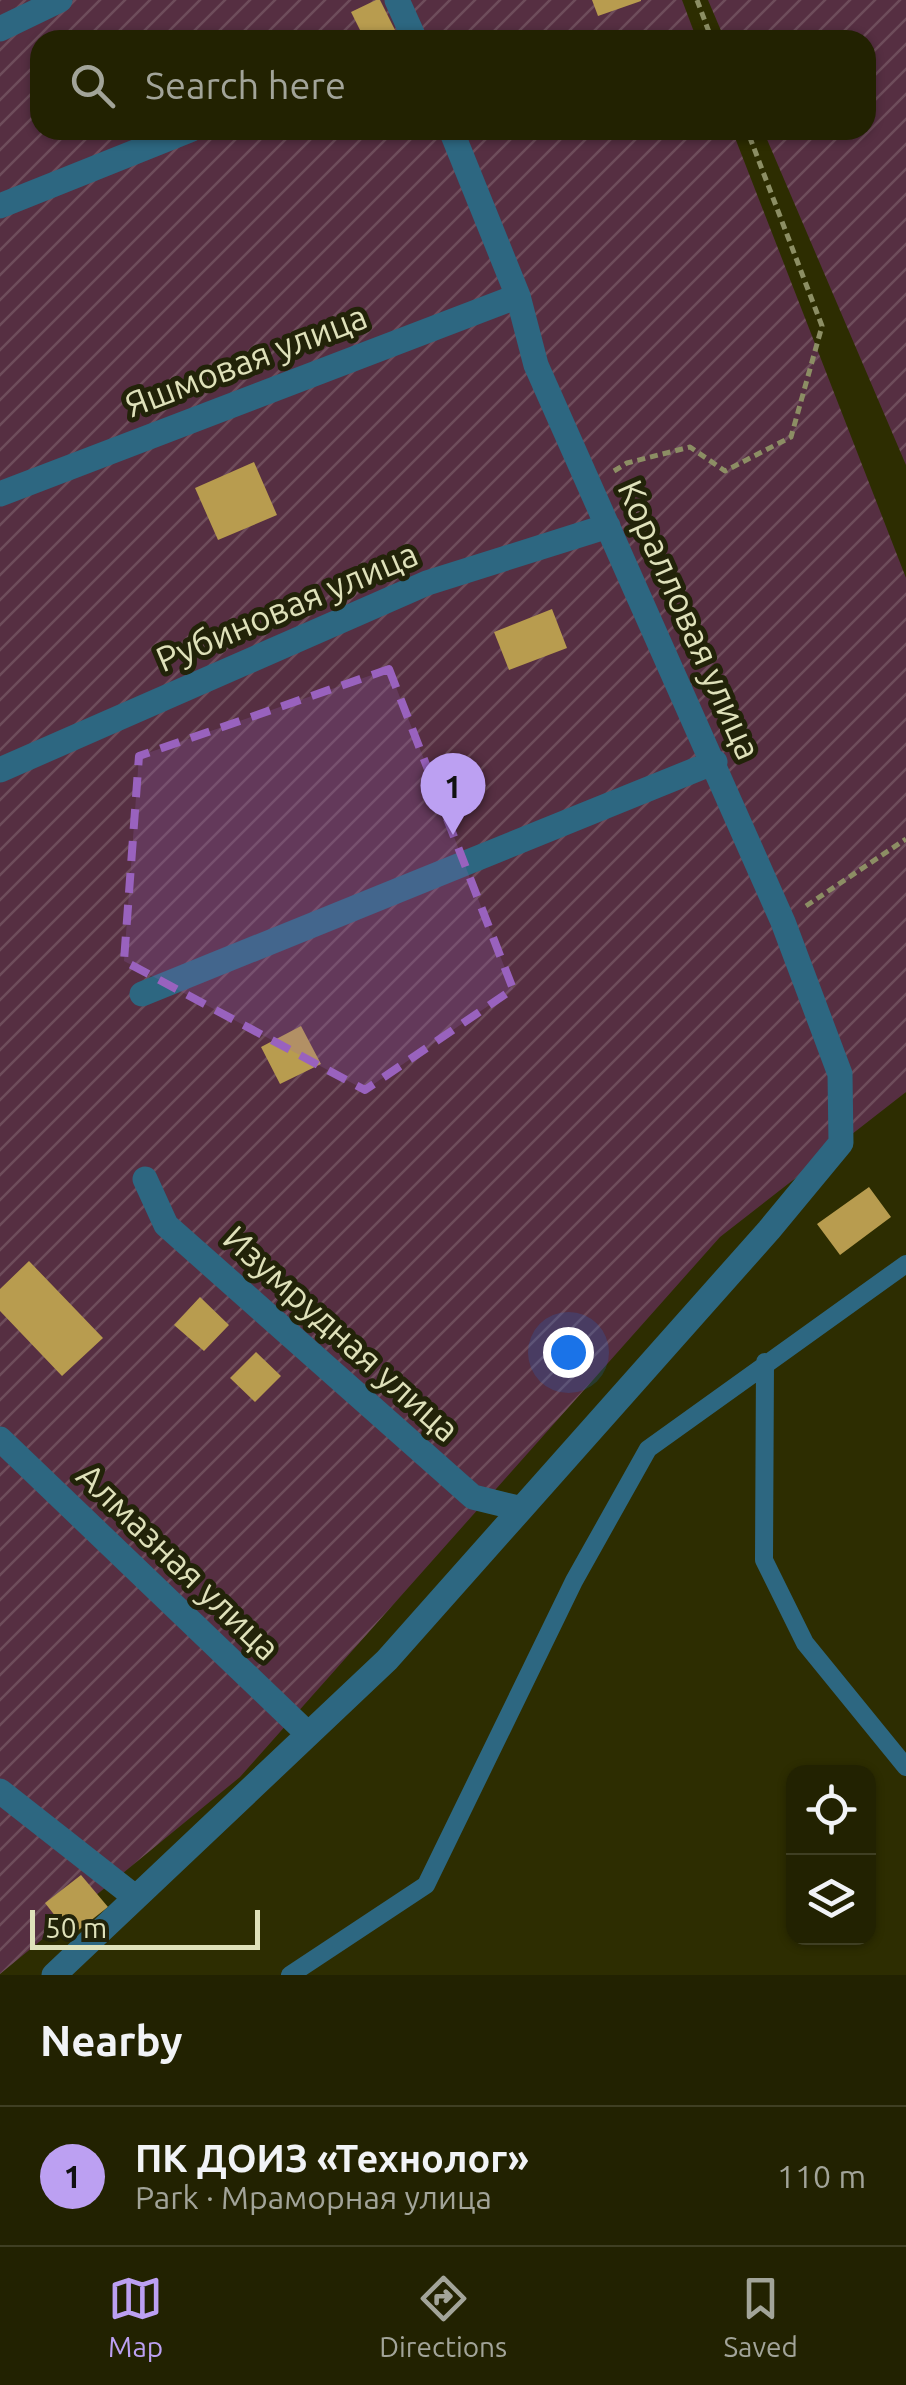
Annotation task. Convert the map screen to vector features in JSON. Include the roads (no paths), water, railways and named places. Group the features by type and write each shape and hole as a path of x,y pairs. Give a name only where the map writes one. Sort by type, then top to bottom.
{"street":[{"path":"0,29 60,0"},
{"path":"397,0 410,30"},
{"path":"0,206 165,140"},
{"name":"Коралловая улица","path":"455,140 518,296 536,364 715,762 783,922 840,1074 840,1143 769,1230 518,1508"},
{"name":"Яшмовая улица","path":"0,494 518,296"},
{"name":"Рубиновая улица","path":"0,770 427,583 608,526"},
{"path":"142,994 715,762"},
{"name":"Изумрудная улица","path":"146,1179 166,1225 473,1497 518,1508"},
{"name":"Алмазная улица","path":"0,1439 308,1734"},
{"path":"54,1975 387,1660 518,1508"},
{"path":"0,1790 135,1896"}],"lane":[{"path":"290,1975 426,1885 574,1581 648,1449 906,1264"},
{"path":"765,1362 764,1560 805,1644 906,1767"}],"place":[{"name":"ПК ДОИЗ «Технолог»","path":"453,835"}]}
